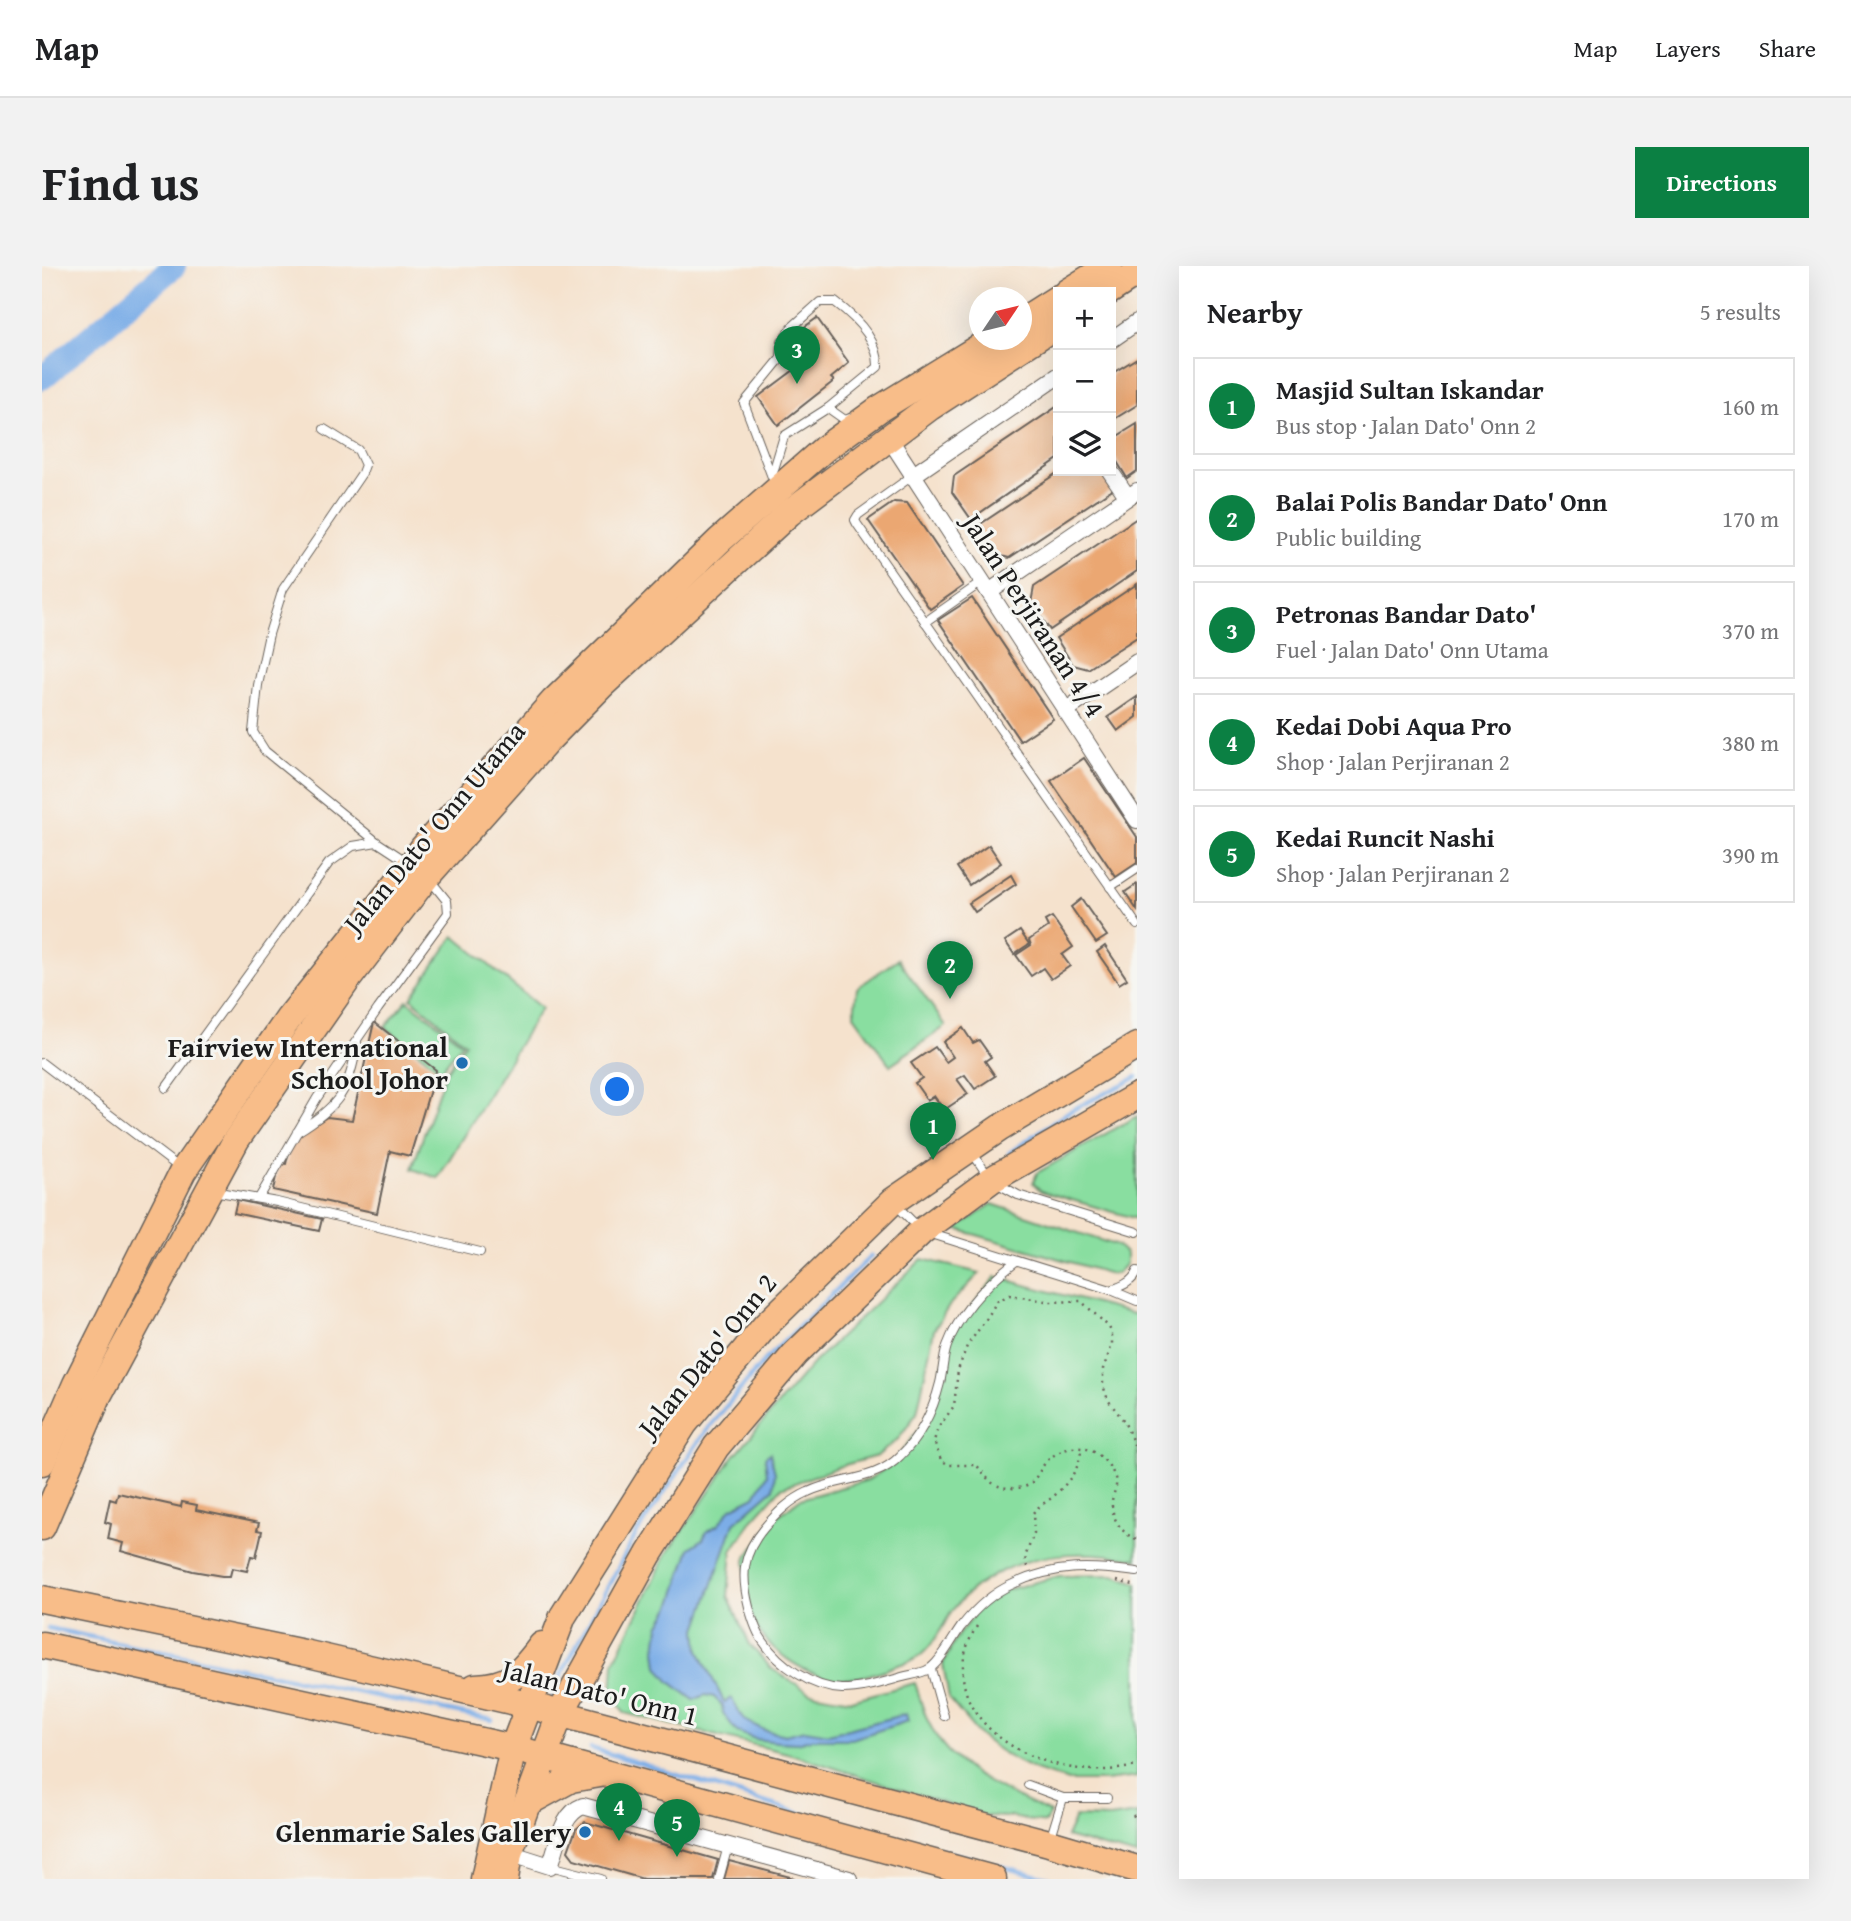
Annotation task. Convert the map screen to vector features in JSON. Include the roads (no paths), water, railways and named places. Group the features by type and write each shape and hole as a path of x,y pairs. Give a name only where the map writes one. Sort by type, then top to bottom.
{"main road":[{"path":"1075,287 1109,266"},
{"path":"1116,287 1137,274"},
{"path":"1032,314 1053,301"},
{"name":"Jalan Dato' Onn Utama","path":"42,1462 76,1384 183,1171 225,1133 348,979 420,870 602,685 789,513 930,407 1053,327"},
{"name":"Jalan Dato' Onn Utama","path":"420,870 423,848 554,701 738,524 824,449 879,410 975,350"},
{"name":"Jalan Dato' Onn 2","path":"505,1879 500,1849 513,1748 528,1705 564,1616 684,1424 766,1325 893,1201 1000,1128 1137,1046"},
{"name":"Jalan Dato' Onn 2","path":"484,1879 527,1803 560,1714 588,1661 649,1554 716,1447 795,1354 922,1231 991,1180 1137,1096"},
{"name":"Jalan Dato' Onn Utama","path":"42,1527 99,1394 208,1190 225,1133"},
{"path":"42,1583 51,1594 70,1606"},
{"name":"Jalan Dato' Onn 1","path":"42,1599 250,1642 528,1705 1049,1843 1137,1869"},
{"path":"454,1687 489,1687 506,1682 524,1670 564,1616"},
{"path":"45,1646 513,1748 993,1879"},
{"path":"588,1661 584,1684 586,1698 607,1725"},
{"path":"422,1727 477,1751 488,1759 494,1773 500,1849"},
{"path":"527,1803 571,1779 605,1773"}],"street":[{"path":"1116,337 1137,322"},
{"path":"912,475 1053,385"},
{"name":"Jalan Perjiranan 4/4","path":"889,438 1137,820"},
{"path":"985,587 1132,494 1115,476"},
{"path":"1065,711 1137,662"},
{"path":"685,1834 695,1797"},
{"path":"500,1849 550,1866 567,1818 574,1809 583,1806 849,1879"}],"lane":[{"path":"738,524 772,477 784,436 828,408 878,367 879,360 865,330 835,302 820,302 791,328 782,342 781,358 744,403 772,477"},
{"path":"828,408 845,420 879,410"},
{"path":"259,1198 295,1133 357,1040 448,913 447,901 420,870 377,842 265,751 254,737 258,685 283,589 365,466 358,450 324,429"},
{"path":"912,475 855,520 1137,925"},
{"path":"925,622 985,587"},
{"path":"166,1088 328,863 353,846 377,842"},
{"path":"1111,887 1137,869"},
{"path":"295,1133 326,1113 341,1097 349,1083 357,1040"},
{"path":"42,1063 183,1171"},
{"path":"970,1149 991,1180 1018,1195 1135,1231 1137,1241"},
{"path":"208,1190 259,1198 480,1252"},
{"path":"893,1201 922,1231 1111,1290 1137,1301"},
{"path":"1016,1261 987,1286 955,1328 946,1349 940,1384 930,1415 918,1436 899,1458 872,1475 809,1491 783,1506 761,1531 747,1554 744,1584 761,1640 779,1660 810,1682 841,1689 880,1684 931,1669 975,1609 995,1593 1028,1577 1059,1568 1098,1567 1137,1572"},
{"path":"1111,1290 1124,1286 1135,1277 1137,1271"},
{"path":"931,1669 944,1716"},
{"path":"1028,1785 1063,1798 1107,1798"},
{"path":"1049,1843 1063,1798"},
{"path":"719,1879 728,1846"},
{"path":"550,1866 601,1879"}],"water":[{"path":"770,1453 775,1473 773,1489 734,1523 697,1629 699,1651 724,1702 731,1698 744,1720 764,1730 785,1735 805,1730 829,1734 906,1714 908,1721 852,1739 811,1739 796,1743 755,1739 737,1732 723,1713 722,1705 714,1697 705,1695 694,1700 669,1681 658,1666 656,1650 659,1626 672,1604 690,1548 703,1539 707,1531 718,1525 731,1508 755,1496 767,1475 765,1457"}],"waterway":[{"path":"42,378 174,266"},
{"path":"1009,1153 1068,1112 1137,1077"},
{"path":"551,1702 562,1673 636,1534 705,1432 764,1361 871,1256"},
{"path":"48,1628 492,1720"},
{"path":"591,1748 802,1814"},
{"path":"861,1830 1050,1879"}],"place":[{"name":"Petronas Bandar Dato'","path":"797,384"},
{"name":"Balai Polis Bandar Dato' Onn","path":"950,999"},
{"name":"Fairview International School Johor","path":"462,1063"},
{"name":"Masjid Sultan Iskandar","path":"933,1160"},
{"name":"Glenmarie Sales Gallery","path":"585,1832"},
{"name":"Kedai Dobi Aqua Pro","path":"619,1841"},
{"name":"Kedai Runcit Nashi","path":"677,1857"}]}
